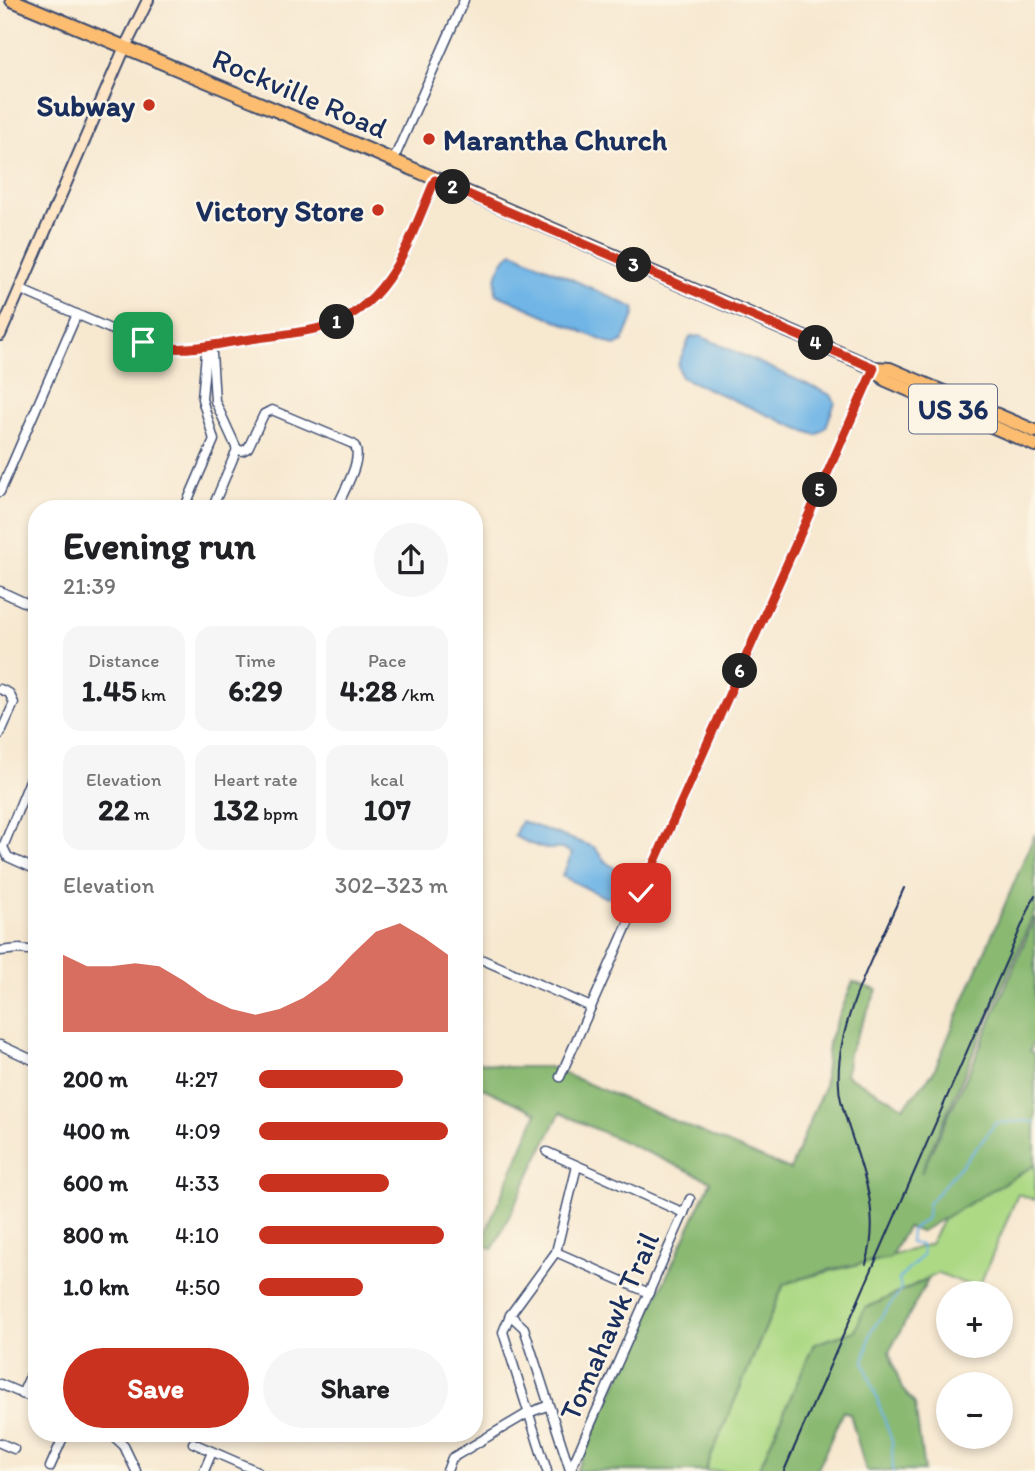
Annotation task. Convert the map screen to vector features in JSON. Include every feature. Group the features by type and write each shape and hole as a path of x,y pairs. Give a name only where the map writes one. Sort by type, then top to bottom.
{"main road":[{"name":"Rockville Road","path":"12,0 874,368 890,369 1035,431"},
{"path":"0,335 148,0"},
{"name":"Rockville Road","path":"874,368 886,380 1035,445"}],"street":[{"path":"393,162 464,0"},
{"path":"19,289 140,342 161,348 209,345 323,327 348,316 379,292 395,270 435,180"},
{"path":"0,492 77,314"},
{"path":"188,500 214,440 202,399 209,345"},
{"path":"209,345 212,353 215,401 237,449 216,500"},
{"path":"560,1077 874,368"},
{"path":"237,449 242,451 249,447 268,411 274,411 353,444 359,458 339,500"},
{"path":"0,591 28,604"},
{"path":"0,689 9,694 13,703 0,734"},
{"path":"28,785 3,846 9,857 28,866"},
{"path":"0,951 28,950"},
{"path":"483,960 591,1007"},
{"path":"0,1045 28,1058"},
{"path":"547,1152 684,1213"},
{"path":"547,1471 503,1332 510,1315 556,1252 578,1166"},
{"name":"Tomahawk Trail","path":"570,1471 690,1199"},
{"path":"556,1252 649,1293"},
{"path":"510,1315 524,1328 570,1471"},
{"path":"22,1394 28,1381"},
{"path":"0,1384 28,1396"},
{"path":"483,1440 528,1413 547,1406"},
{"path":"50,1467 61,1442"},
{"path":"119,1442 128,1451 136,1471"},
{"path":"447,1471 452,1458 479,1442"},
{"path":"0,1443 14,1449"},
{"path":"192,1443 257,1471"},
{"path":"204,1471 212,1452"}],"green space":[{"path":"1035,834 1035,911 921,1173 973,1063 1035,917 1035,1039 1030,1051 1035,1054 1035,1165 920,1232 907,1227 890,1258 829,1270 784,1284 705,1471 576,1471 711,1181 560,1113 493,1249 483,1244 483,1238 537,1113 483,1088 483,1063 507,1067 549,1067 790,1170 824,1087 828,1043 853,982 877,990 849,1053 846,1075 904,1107 933,1073"},
{"path":"1035,1165 1035,1200 1018,1194 981,1281 958,1281 939,1273 866,1308 855,1331 814,1344 758,1471 705,1471 784,1284 930,1244 944,1218"},
{"path":"929,1278 889,1352 902,1389 915,1404 924,1471 866,1471 850,1414 843,1411 817,1471 758,1471 814,1344 855,1331 864,1309"}],"water":[{"path":"513,252 634,308 635,313 623,342 615,346 496,294 499,270 504,260"},
{"path":"700,336 831,395 835,402 826,427 817,435 802,430 681,377 678,365 690,337"},
{"path":"521,821 594,847 606,862 620,872 623,879 615,895 606,898 562,876 572,854 562,849 539,847 514,836"}],"waterway":[{"path":"893,1471 892,1441 864,1362 871,1331 901,1290 899,1279 923,1255 921,1245 910,1243 911,1230 927,1218 928,1204 995,1123 1035,1122"}],"railway":[{"path":"866,1264 872,1229 869,1195 841,1102 839,1062 860,985 904,888"},
{"path":"784,1471 1035,895"}],"place":[{"name":"Subway","path":"149,105"},
{"name":"Marantha Church","path":"429,139"},
{"name":"Victory Store","path":"378,210"}],"route":[{"path":"143,342 161,348 191,348 311,330 356,312 389,280 435,180 874,368 641,893"}]}
